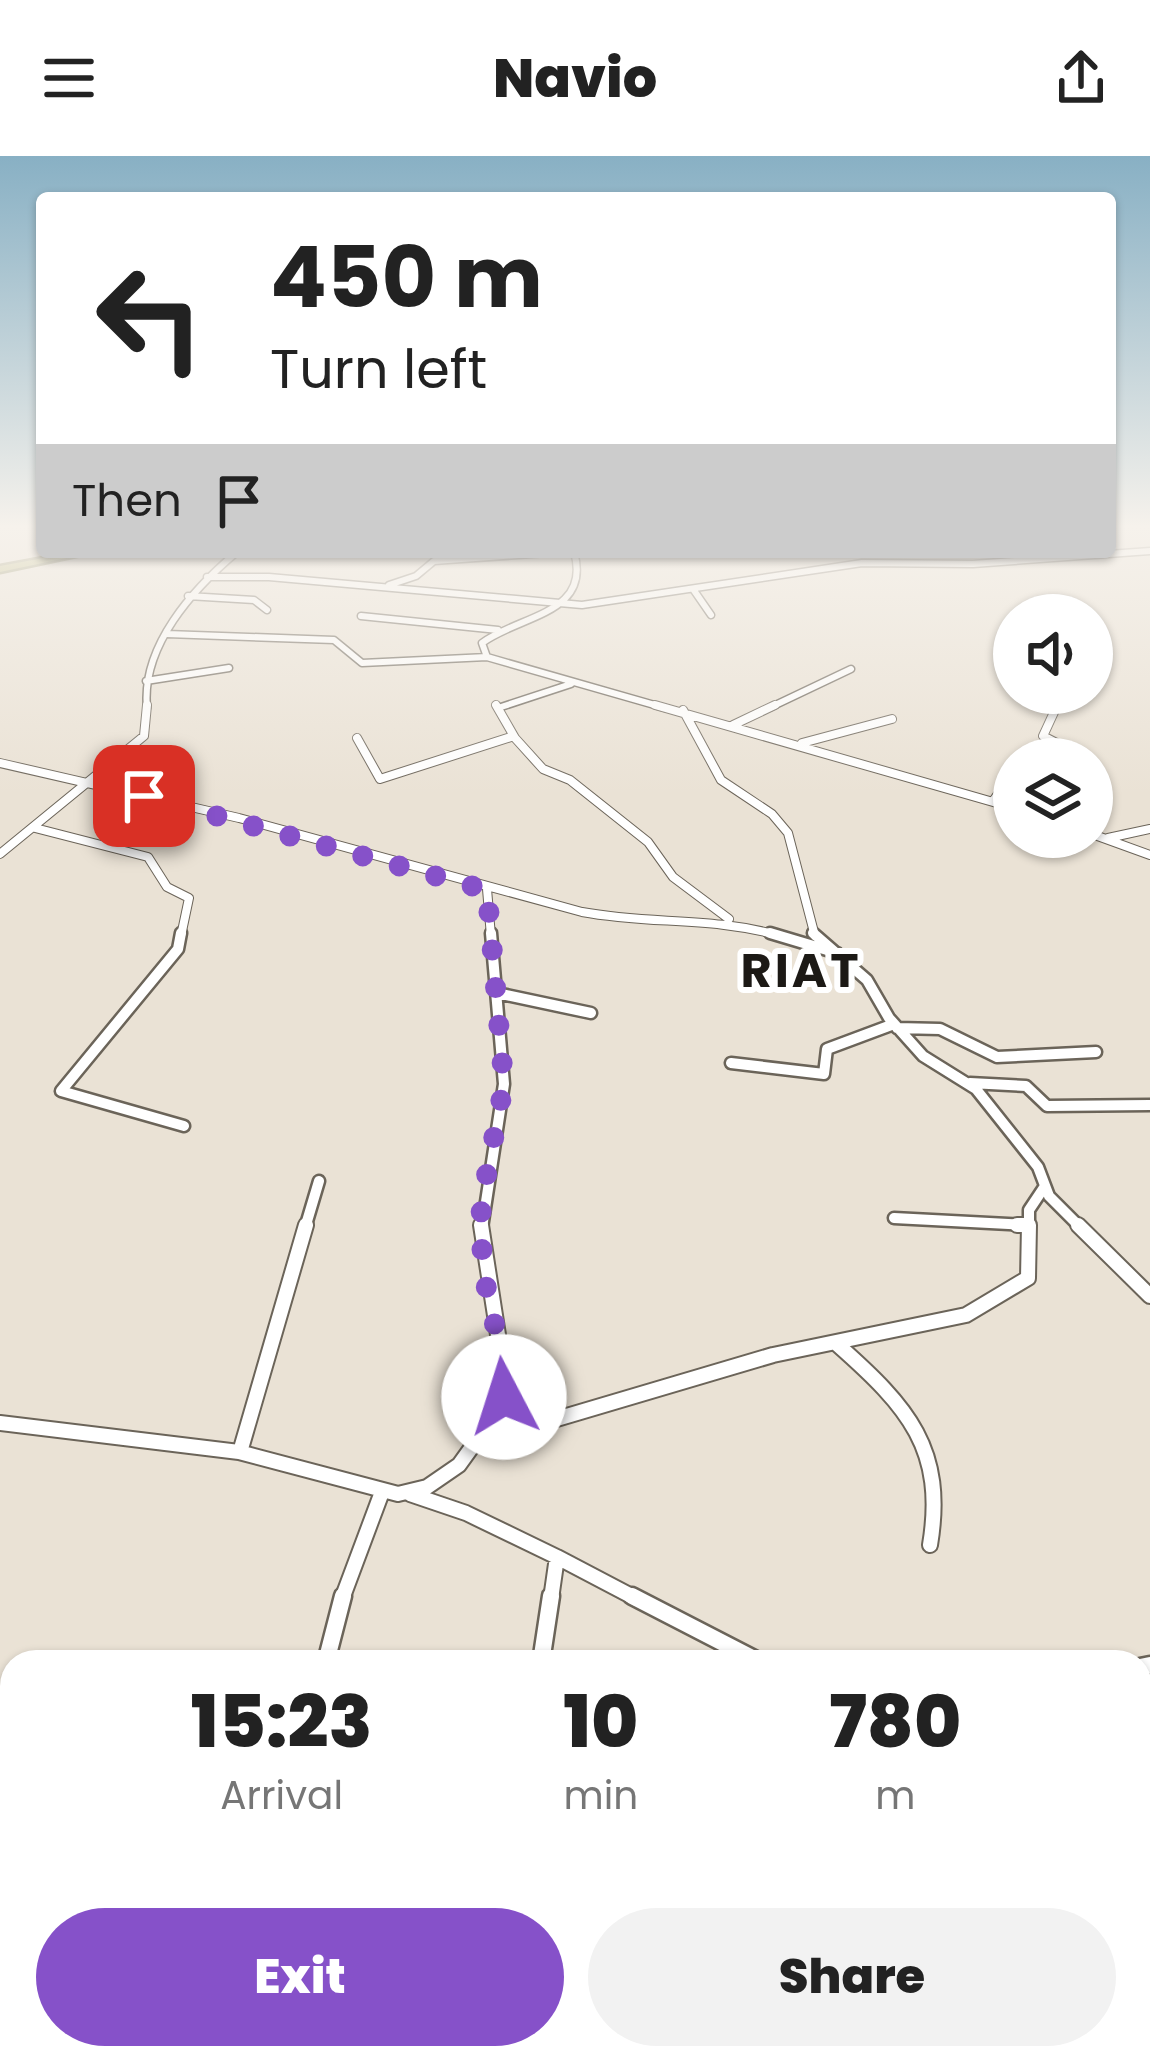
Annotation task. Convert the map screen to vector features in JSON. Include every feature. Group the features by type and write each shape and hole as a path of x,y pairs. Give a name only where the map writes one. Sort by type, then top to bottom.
{"street":[{"path":"0,854 144,736 146,681 177,616"},
{"path":"364,616 498,630"},
{"path":"487,657 482,643 498,630 534,616"},
{"path":"167,634 336,641 364,663 487,657 993,801"},
{"path":"146,681 230,668"},
{"path":"733,724 851,669"},
{"path":"575,683 497,704 514,736 543,769 570,780 648,842 673,877 731,922"},
{"path":"683,710 725,785 783,824 811,931 867,980 895,1026 930,1062 970,1083 1026,1086 1047,1106 1150,1105"},
{"path":"799,744 892,719"},
{"path":"357,738 380,779 514,736"},
{"path":"0,763 238,818 487,890 619,919 731,922 837,953"},
{"path":"35,828 132,849 148,857 167,887 189,898 178,949 62,1091 184,1126"},
{"path":"1113,837 1150,829"},
{"path":"1113,842 1150,855"},
{"path":"487,890 504,1084 481,1204 484,1276 506,1380 532,1426"},
{"path":"497,993 591,1013"},
{"path":"731,1063 824,1074 826,1050 895,1026 940,1029 997,1057 1096,1052"},
{"path":"970,1083 997,1122 1031,1157 1045,1186 1077,1227 1150,1296"},
{"path":"240,1452 319,1181"},
{"path":"479,1442 773,1355 838,1345 864,1332 966,1315 1016,1288 1031,1268 1026,1225 1029,1210 1045,1186"},
{"path":"894,1218 1026,1225"},
{"path":"838,1345 895,1396 927,1464 937,1490 930,1546"},
{"path":"408,1493 458,1465 479,1442 504,1397 506,1380"},
{"path":"0,1424 112,1442 240,1452 382,1492 408,1493 557,1557 737,1650"},
{"path":"329,1650 348,1577 382,1492"},
{"path":"543,1650 557,1557"}],"district":[{"name":"RIAT","path":"801,970"}],"route":[{"path":"144,796 238,818 487,890 504,1084 481,1204 482,1250 488,1302 501,1346 504,1397"}]}
